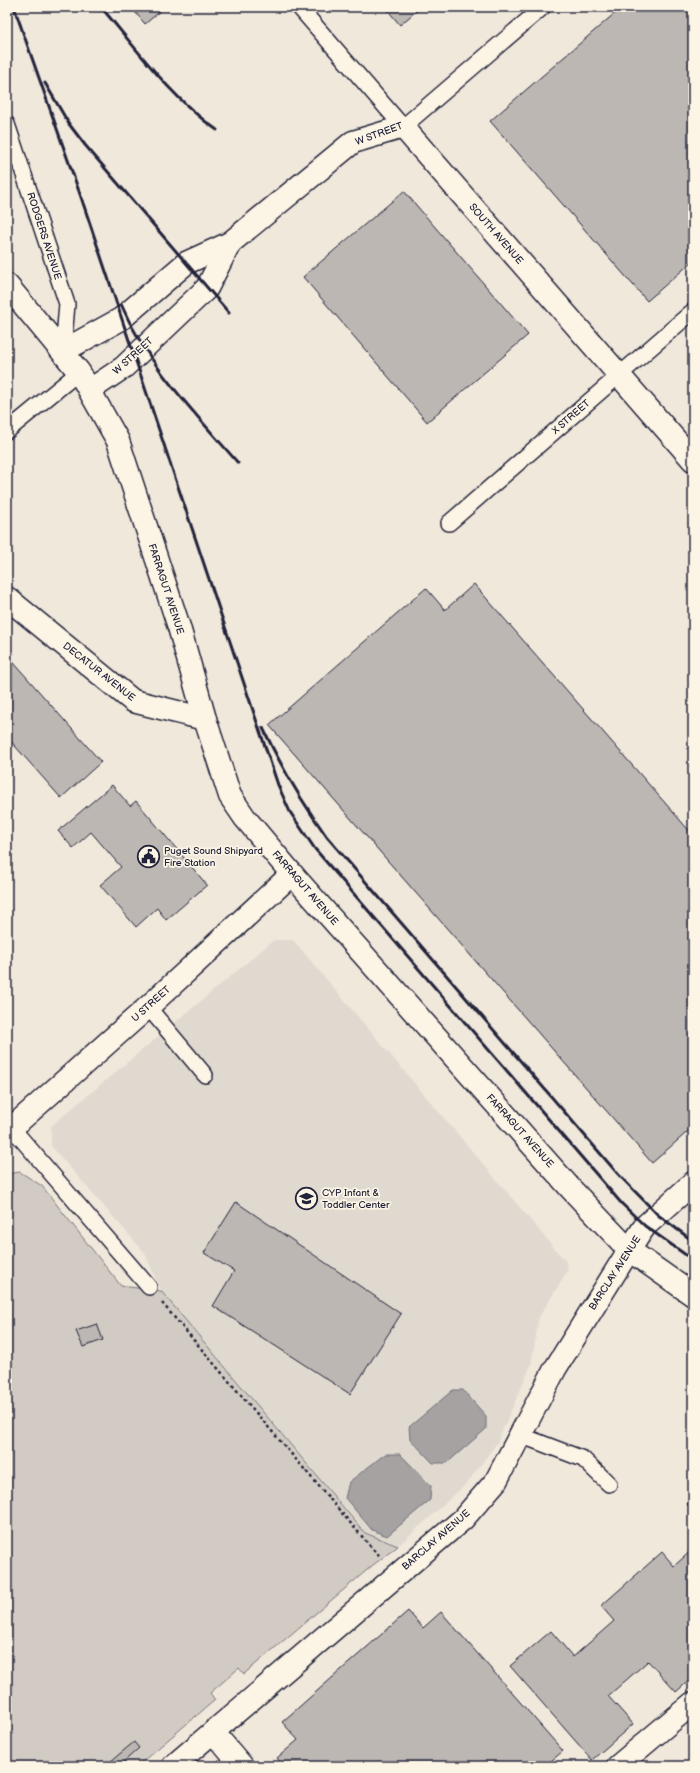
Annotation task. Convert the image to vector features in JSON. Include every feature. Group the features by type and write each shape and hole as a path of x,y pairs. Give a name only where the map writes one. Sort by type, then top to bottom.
{"street":[{"name":"W STREET","path":"63,351 121,319 186,263 230,243 353,142 403,127"},
{"name":"SOUTH AVENUE","path":"403,127 693,460"},
{"name":"W STREET","path":"90,390 124,367 208,288 230,243"},
{"name":"FARRAGUT AVENUE","path":"7,285 79,372 118,441 179,627 205,719 230,796 292,874 572,1190 629,1250 693,1295"},
{"name":"DECATUR AVENUE","path":"7,598 133,701 205,719"},
{"name":"U STREET","path":"9,1130 148,1007 292,874"},
{"name":"BARCLAY AVENUE","path":"173,1766 463,1519 496,1481 555,1369 645,1226 693,1184"},
{"path":"618,1766 693,1703"},
{"path":"212,1732 242,1766"}],"lane":[{"name":"SOUTH AVENUE","path":"299,7 403,127"},
{"name":"W STREET","path":"403,127 543,7"},
{"name":"RODGERS AVENUE","path":"7,124 67,304 63,351"},
{"name":"X STREET","path":"449,523 693,311"},
{"path":"7,431 79,372"},
{"path":"148,1007 205,1075"},
{"path":"9,1130 149,1287"},
{"path":"520,1435 582,1459 609,1484"}],"path":[{"path":"149,1287 377,1554 411,1563"}],"shaded area":[{"name":"CYP Infant & Toddler Center","path":"274,940 293,940 566,1262 568,1270 539,1317 531,1365 497,1443 467,1483 398,1546 366,1533 161,1291 145,1253 51,1146 51,1126"},
{"path":"20,1172 42,1186 121,1286 161,1291 365,1533 398,1546 373,1565 244,1674 239,1668 210,1693 215,1700 137,1766 7,1766 7,1174"},
{"path":"453,1390 463,1390 486,1416 486,1429 447,1463 433,1463 410,1439 409,1427"},
{"path":"385,1454 400,1454 431,1486 430,1500 387,1536 372,1530 345,1498 349,1482"}],"building":[{"path":"131,7 165,7 145,24"},
{"path":"385,7 421,7 400,25"},
{"path":"622,7 693,7 693,261 647,301 490,121"},
{"path":"404,191 528,335 427,422 303,277"},
{"path":"474,584 693,835 693,1127 652,1163 269,725 426,588 445,610"},
{"path":"7,655 101,762 61,798 7,737"},
{"name":"Puget Sound Shipyard Fire Station","path":"112,785 130,806 136,801 207,885 166,920 157,908 136,927 100,885 121,867 91,832 73,848 58,831"},
{"path":"236,1202 401,1314 350,1394 213,1306 234,1271 204,1253"},
{"path":"97,1324 103,1340 83,1347 76,1331"},
{"path":"693,1499 693,1511 687,1504"},
{"path":"693,1549 693,1677 676,1692 648,1661 608,1696 633,1724 592,1760 510,1666 551,1631 573,1657 614,1621 601,1606 662,1552 674,1566"},
{"path":"408,1611 423,1628 441,1612 563,1751 545,1766 284,1766 277,1758 298,1740 282,1722"},
{"path":"134,1742 139,1748 119,1766 105,1766"}],"railway":[{"path":"14,7 81,197 278,785 290,812 315,849 622,1204 645,1226 693,1260"},
{"path":"101,7 141,56 185,104 217,130"},
{"path":"45,83 69,124 85,145 229,313"},
{"path":"121,304 144,348 158,368 173,388 238,463"},
{"path":"263,728 292,784 327,837 618,1174 658,1215 693,1241"}],"place":[{"name":"Puget Sound Shipyard Fire Station","path":"149,857"},
{"name":"CYP Infant & Toddler Center","path":"306,1199"}]}
